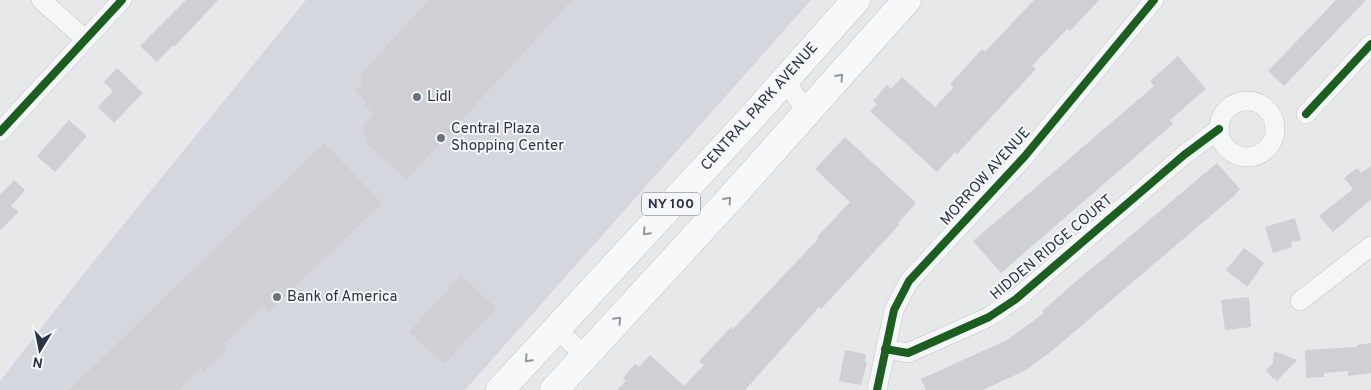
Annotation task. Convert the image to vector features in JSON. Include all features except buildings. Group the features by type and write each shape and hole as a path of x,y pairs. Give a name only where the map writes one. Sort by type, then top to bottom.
{"main road":[{"name":"CENTRAL PARK AVENUE","path":"500,390 856,0"},
{"name":"NY 100","path":"554,390 807,113 907,0"}],"street":[{"path":"41,0 86,39"},
{"path":"0,132 122,0"},
{"name":"MORROW AVENUE","path":"877,390 894,310 909,282 1025,156 1154,0"},
{"path":"1306,114 1371,44"},
{"path":"785,80 807,113"},
{"name":"HIDDEN RIDGE COURT","path":"885,349 908,353 989,317 1016,299 1170,167 1219,130"},
{"path":"1300,302 1371,246"},
{"path":"557,328 585,356"}],"shaded area":[{"name":"Central Plaza Shopping Center","path":"306,0 811,0 465,390 0,390 0,381 81,277"}],"cycle path":[{"path":"0,132 122,0"},
{"path":"877,390 894,310 909,281 1025,156 1154,0"},
{"path":"1306,114 1371,44"},
{"path":"885,349 908,353 989,317 1016,299 1184,155 1219,129"}],"place":[{"name":"Lidl","path":"417,97"},
{"name":"Central Plaza Shopping Center","path":"441,138"},
{"name":"Bank of America","path":"277,297"}]}
